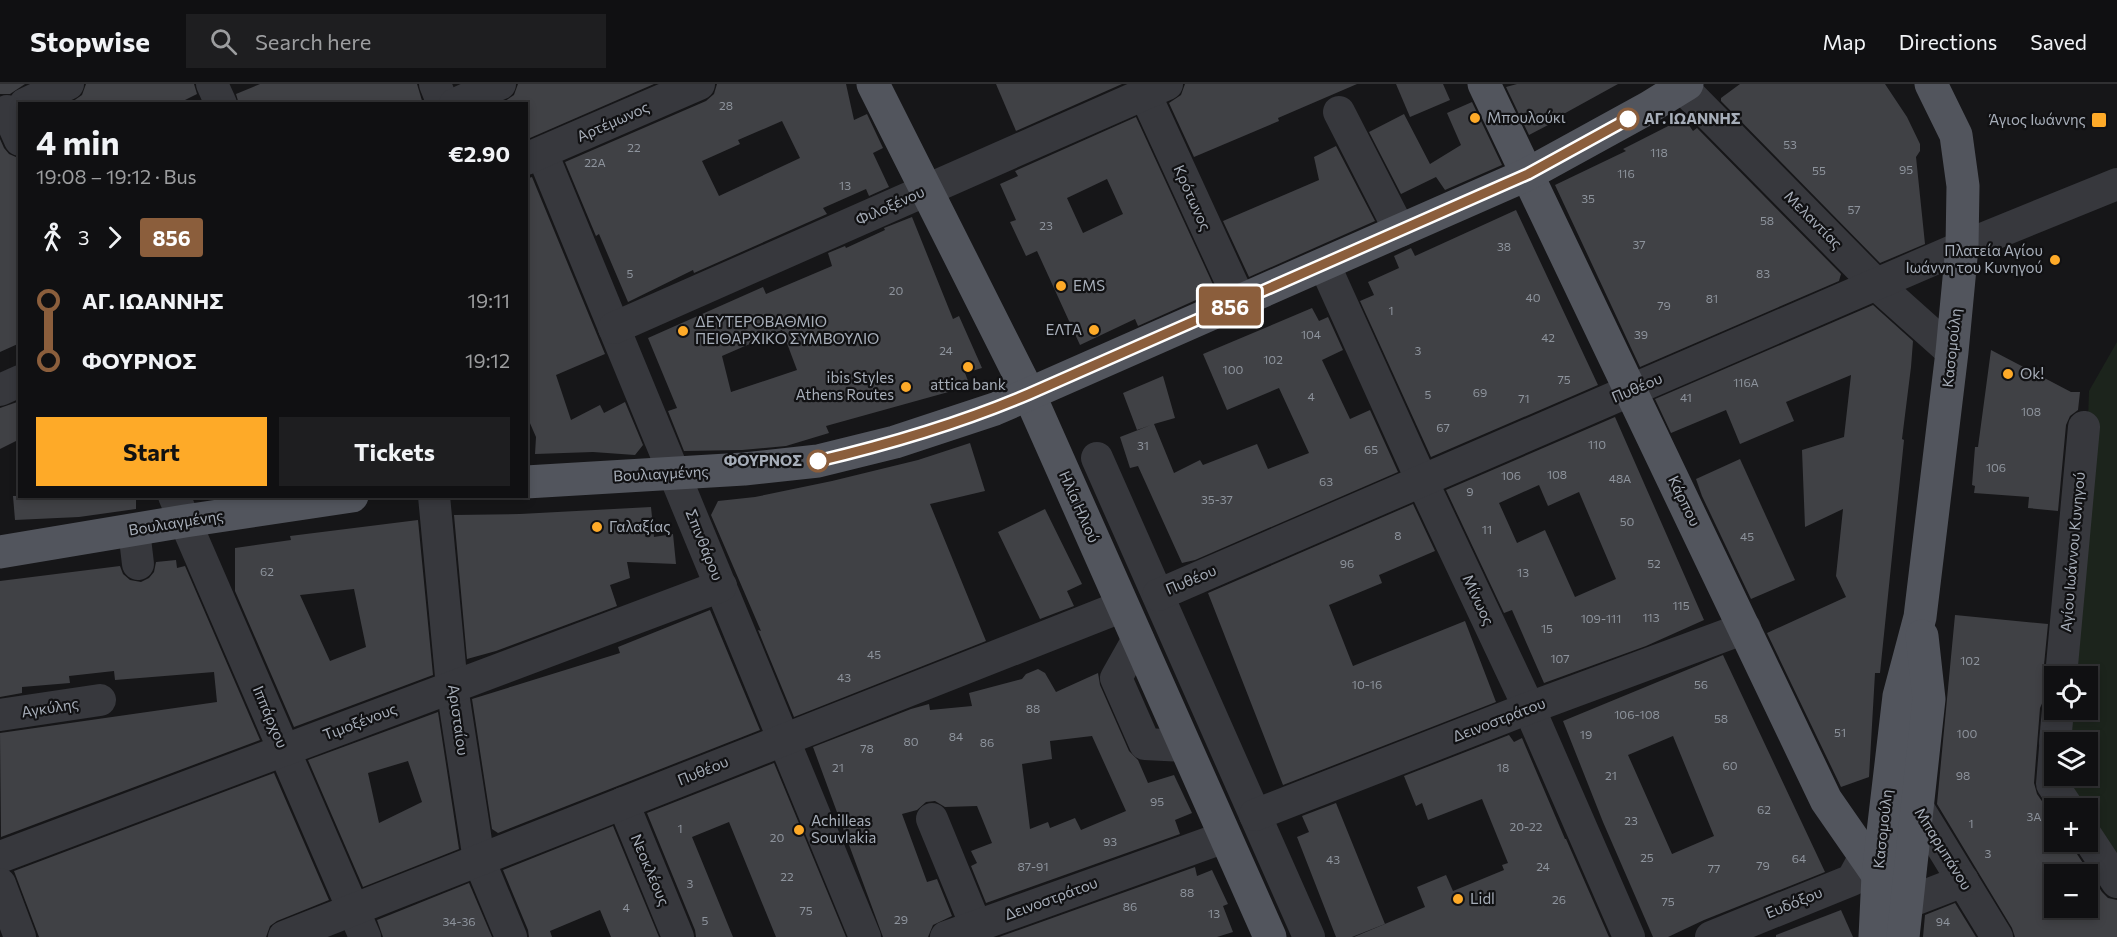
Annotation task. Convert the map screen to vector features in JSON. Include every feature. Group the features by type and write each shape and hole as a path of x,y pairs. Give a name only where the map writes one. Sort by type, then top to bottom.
{"main road":[{"name":"Ηλία Ηλιού","path":"873,84 1029,394 1270,937"},
{"name":"Κάρπου","path":"1484,84 1826,800 1872,866 1906,903"},
{"name":"Κασομούλη","path":"1875,937 1872,866 1890,775 1899,696 1920,617 1952,352 1962,247 1963,186 1956,135 1931,84"},
{"name":"Βουλιαγμένης","path":"529,477 744,470 818,461 895,442 995,409 1528,174 1683,85"},
{"name":"Βουλιαγμένης","path":"0,552 134,530 180,509 326,498"},
{"name":"Κασομούλη","path":"1904,937 1929,699 1920,617"},
{"path":"1826,800 1840,805 1857,805 1876,800 1890,775"}],"street":[{"path":"37,102 68,84"},
{"path":"435,84 442,102"},
{"path":"460,102 500,84"},
{"name":"Αρτέμωνος","path":"534,156 699,84"},
{"name":"Μελαντίας","path":"1683,85 1876,284 1952,352"},
{"name":"Φιλοξένου","path":"614,328 1156,89"},
{"name":"Κρότωνος","path":"1156,89 1240,302"},
{"path":"1339,112 1400,231"},
{"name":"Σπινθάρου","path":"534,156 614,328 865,937"},
{"name":"Πυθέου","path":"1158,595 1962,247 2117,184"},
{"name":"Μίνωος","path":"1324,264 1422,481 1529,708 1629,937"},
{"path":"0,390 18,382"},
{"name":"Αγίου Ιωάννου Κυνηγού","path":"2062,666 2084,427"},
{"path":"1097,458 1309,937"},
{"name":"Αρισταίου","path":"434,498 452,687 479,860 511,937"},
{"name":"Ιππάρχου","path":"180,509 359,923"},
{"path":"134,530 138,564"},
{"name":"Τιμοξένους","path":"0,857 721,586"},
{"name":"Πυθέου","path":"284,937 359,923 479,860 1123,606"},
{"name":"Δεινοστράτου","path":"1256,815 1529,708 1745,628"},
{"name":"Αγκύλης","path":"0,715 100,700"},
{"name":"Μπαρμπάνου","path":"1890,775 1917,807 1997,937"},
{"name":"Νεοκλέους","path":"622,803 678,937"},
{"path":"932,819 976,926"},
{"name":"Δεινοστράτου","path":"946,937 1225,837"},
{"path":"2097,852 2117,882"},
{"name":"Ευδόξου","path":"1711,937 1852,880 1872,866"},
{"path":"1906,903 1963,881"},
{"path":"0,884 20,937"}],"shaded area":[{"path":"2117,342 2117,860 2098,832 2098,798 2075,798 2068,786 2098,786 2098,732 2065,732 2066,720 2098,720 2098,666 2071,666 2085,507 2089,391"}],"building":[{"path":"0,84 25,84 10,94 0,94"},
{"path":"86,84 194,84 197,94 181,102 72,102 82,95"},
{"path":"260,84 417,84 422,102 238,102 236,94"},
{"path":"518,84 654,84 530,138 528,102 504,102 514,95"},
{"path":"717,84 846,84 854,120 867,114 883,148 873,153 889,187 869,196 866,189 823,208 827,214 694,273 693,270 628,302 599,234 596,236 565,162 706,101 714,94","holes":["782,121 800,158 719,196 702,161 740,144 738,140"]},
{"path":"996,84 1122,84 1016,131"},
{"path":"1185,84 1357,84 1278,118 1279,121 1194,157 1169,103 1181,95"},
{"path":"1396,84 1443,84 1450,100 1410,117"},
{"path":"1517,84 1618,84 1529,135 1506,87"},
{"path":"1740,84 1885,84 1907,117 1920,144 1920,151 1916,157 1925,244 1880,263 1721,101 1721,98"},
{"path":"1472,102 1502,165 1445,190 1436,177 1401,194 1369,132 1404,114 1430,164 1461,145 1447,113"},
{"path":"1136,117 1216,291 1138,326 1135,319 1080,345 1037,251 1026,256 1010,222 1016,220 1000,184 1018,176 1015,171","holes":["1107,179 1123,214 1083,233 1067,198"]},
{"path":"1684,118 1693,131 1697,128 1841,274 1839,281 1640,367 1555,185 1626,151 1623,149"},
{"path":"0,139 4,148 18,161 18,344 0,352"},
{"path":"1336,146 1375,221 1249,277 1223,221 1319,180 1314,157"},
{"path":"532,177 605,354 556,375 571,420 600,405 604,413 625,402 643,445 635,455 593,452 535,454 536,437 528,419 528,178"},
{"path":"1516,210 1598,385 1431,457 1360,301 1374,295 1368,282 1399,268 1394,256 1411,248 1415,256"},
{"path":"912,217 953,319 959,316 982,368 965,373 970,386 826,426 829,433 786,446 742,450 684,451 668,411 677,408 648,338 763,287 766,294 832,266 828,253 845,246 846,248 885,230 884,228","holes":["782,330 797,370 731,392 722,356"]},
{"path":"1873,305 1913,341 1880,673 1875,673 1869,777 1841,787 1767,633 1846,597 1836,576 1843,509 1805,527 1802,450 1844,437 1851,375 1786,402 1794,421 1740,444 1726,410 1671,433 1655,399"},
{"path":"1312,308 1319,321 1328,317 1343,350 1322,360 1350,419 1370,410 1398,472 1195,560 1182,563 1138,466 1130,468 1120,437 1151,425 1137,430 1123,393 1163,376 1175,418 1154,424 1174,473 1200,460 1203,465 1257,444 1268,469 1309,453 1279,388 1227,410 1203,354"},
{"path":"1991,350 2071,392 2080,392 2078,410 2070,416 2066,425 2058,511 2028,508 2029,497 1974,493 1975,486 1972,485 1975,447 1978,447"},
{"path":"18,402 18,440 0,449 0,408"},
{"path":"1615,417 1704,620 1646,646 1544,683 1512,610 1504,613 1446,490","holes":["1539,485 1548,506 1579,492 1616,579 1575,597 1545,530 1517,543 1499,503"]},
{"path":"970,443 985,491 930,504 986,641 794,717 758,630 761,631 711,515 718,501 755,497 832,481 918,460"},
{"path":"1740,459 1795,580 1751,599 1696,479"},
{"path":"13,496 18,496 18,498 136,498 136,509 79,517 15,520"},
{"path":"1413,504 1435,551 1379,575 1382,583 1329,605 1353,666 1465,621 1496,702 1283,785 1208,593"},
{"path":"651,507 654,537 673,534 676,564 627,562 630,578 610,585 617,606 496,651 467,659 454,515"},
{"path":"1045,509 1082,584 1067,591 1074,606 1040,619 998,532"},
{"path":"418,520 433,675 294,727 235,591 235,548 291,540 290,536","holes":["354,589 366,647 330,661 300,595"]},
{"path":"176,560 177,568 185,566 260,740 1,837 0,733 217,702 214,672 115,680 114,671 69,676 70,683 22,687 22,693 0,697 0,581 120,566 123,574 130,580 141,582 154,572 156,562"},
{"path":"710,610 760,730 498,833 492,829 472,699 620,653 618,647"},
{"path":"1955,615 2048,624 2043,675 2044,699 2040,708 2034,783 2037,794 2044,804 2044,852 2076,852 2084,864 2044,864 2044,918 2098,918 2098,886 2108,898 2117,900 2117,937 2015,937 2012,928 1937,804"},
{"path":"1723,655 1825,872 1704,920 1668,937 1653,937 1603,822 1563,721","holes":["1673,736 1714,836 1672,854 1628,755"]},
{"path":"1038,669 1045,673 1056,692 1098,673 1100,685 1129,751 1138,760 1148,783 1174,775 1192,813 1175,820 1180,834 986,903 971,866 977,863 971,851 992,843 977,806 945,807 935,801 926,802 917,810 902,814 927,882 937,879 952,916 933,925 928,937 883,937 813,747 929,704 930,710 972,706 969,693 1022,679 1026,674","holes":["1092,736 1126,811 1081,830 1075,818 1050,828 1048,822 1030,829 1022,764 1052,759 1050,741"]},
{"path":"438,712 459,849 363,887 308,760","holes":["408,761 422,802 379,823 368,773"]},
{"path":"1509,735 1514,742 1522,738 1609,937 1354,937 1425,907 1417,887 1446,875 1453,891 1504,870 1502,865 1508,863 1482,799 1428,820 1422,803 1416,806 1404,776"},
{"path":"774,763 846,937 776,937 729,822 692,837 733,937 696,937 647,813"},
{"path":"274,773 329,900 277,921 270,926 266,937 39,937 14,871"},
{"path":"1336,803 1385,924 1352,937 1336,937 1297,837 1309,832 1302,816"},
{"path":"613,826 659,937 611,937 600,910 550,931 552,937 529,937 503,870"},
{"path":"1195,867 1197,876 1212,870 1228,904 1223,906 1233,932 1217,937 999,937"},
{"path":"469,883 492,937 383,937 377,920"},
{"path":"1955,903 1976,937 1923,937 1925,915"},
{"path":"1841,910 1853,937 1776,937 1776,935"}],"bus line":[{"name":"856","path":"818,461 895,442 995,409 1528,174 1628,119"}],"place":[{"name":"Μπουλούκι","path":"1475,118"},
{"name":"ΑΓ. ΙΩΑΝΝΗΣ","path":"1628,119"},
{"name":"Άγιος Ιωάννης","path":"2099,120"},
{"name":"Πλατεία Αγίου Ιωάννη του Κυνηγού","path":"2055,260"},
{"name":"EMS","path":"1061,286"},
{"name":"ΕΛΤΑ","path":"1094,330"},
{"name":"ΔΕΥΤΕΡΟΒΑΘΜΙΟ ΠΕΙΘΑΡΧΙΚΟ ΣΥΜΒΟΥΛΙΟ","path":"683,331"},
{"name":"attica bank","path":"968,367"},
{"name":"Ok!","path":"2008,374"},
{"name":"ibis Styles Athens Routes","path":"906,387"},
{"name":"ΦΟΥΡΝΟΣ","path":"818,461"},
{"name":"Γαλαξίας","path":"597,527"},
{"name":"Achilleas Souvlakia","path":"799,830"},
{"name":"Lidl","path":"1458,899"}]}
